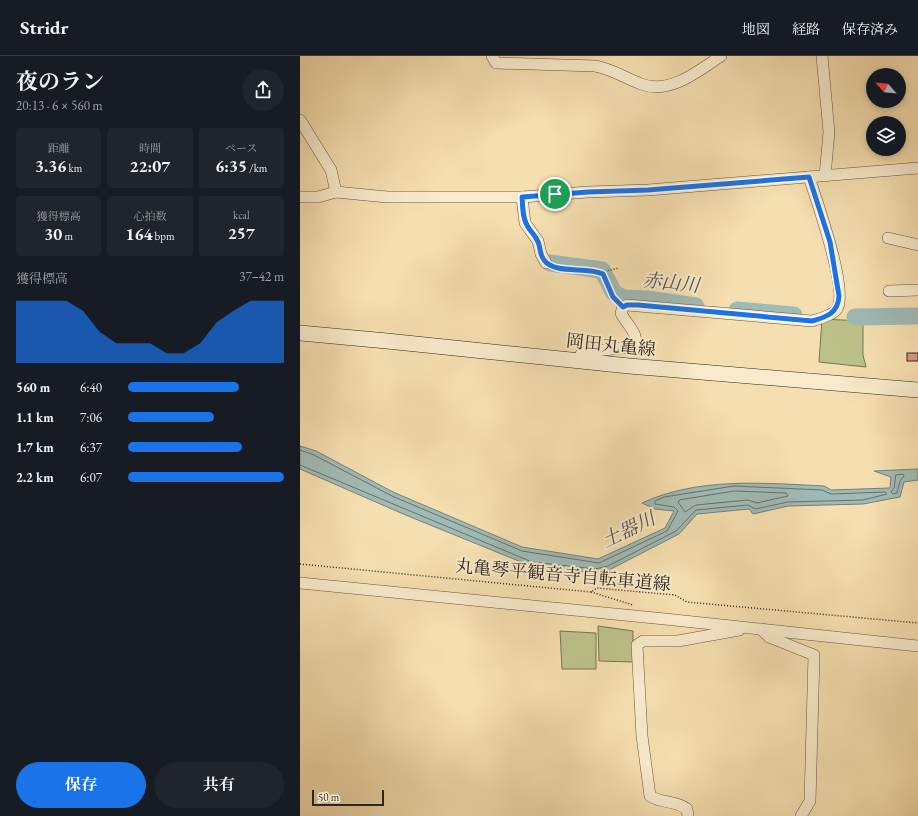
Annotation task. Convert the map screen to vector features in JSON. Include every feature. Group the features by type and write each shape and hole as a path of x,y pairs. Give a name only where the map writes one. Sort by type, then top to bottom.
{"main road":[{"name":"岡田丸亀線","path":"300,333 580,361 918,390"}],"street":[{"path":"492,56 496,63 595,66 606,68 640,84 657,87 668,86 683,80 722,56"},
{"path":"822,56 829,126 825,176"},
{"path":"300,120 331,170 336,192"},
{"path":"300,197 318,197 336,192 387,197 522,197 588,192 648,190 918,168"},
{"path":"580,361 581,354 585,352 631,347 635,344 635,334 624,321 621,313 623,307 627,305 812,321 836,310 839,296 836,269 830,242 809,177"},
{"path":"522,197 525,223 538,241 541,254 546,263"},
{"path":"888,238 918,245"},
{"path":"889,291 918,290"},
{"path":"300,583 918,646"},
{"path":"688,816 687,809 679,803 660,802 650,796 642,736 637,645 643,641 678,641 756,629 814,655 810,801 801,816"}],"path":[{"path":"546,263 554,267 603,274 606,271 619,268"},
{"path":"584,265 584,271"},
{"path":"603,274 613,297 623,307"},
{"name":"丸亀琴平観音寺自転車道線","path":"300,564 591,592 597,588 671,594 683,601 918,623"},
{"path":"591,592 634,605"}],"green space":[{"path":"822,319 863,321 863,355 866,367 819,362"},
{"path":"598,626 633,631 633,662 599,661"},
{"path":"560,631 596,633 596,669 562,669"}],"water":[{"path":"300,446 316,451 393,492 522,547 598,559 665,528 674,511 655,509 642,503 685,489 708,485 754,483 824,486 831,490 890,488 891,477 874,471 918,469 918,480 904,482 900,497 863,504 788,506 753,514 749,509 697,514 679,534 609,570 595,573 531,566 408,516 300,469"}],"building":[{"path":"907,353 918,353 918,361 907,361"}],"waterway":[{"name":"赤山川","path":"550,263 602,270 614,293 624,298 647,299 696,306"},
{"name":"赤山川","path":"737,310 794,315"},
{"name":"赤山川","path":"855,317 918,316"}],"route":[{"path":"809,177 830,242 836,269 839,296 836,310 818,320 812,321 638,305 627,305 623,307 613,297 603,274 550,266 543,259 538,241 525,223 522,197 555,194 648,190 809,177"}],"water label":[{"name":"土器川","path":"628,529"}]}
